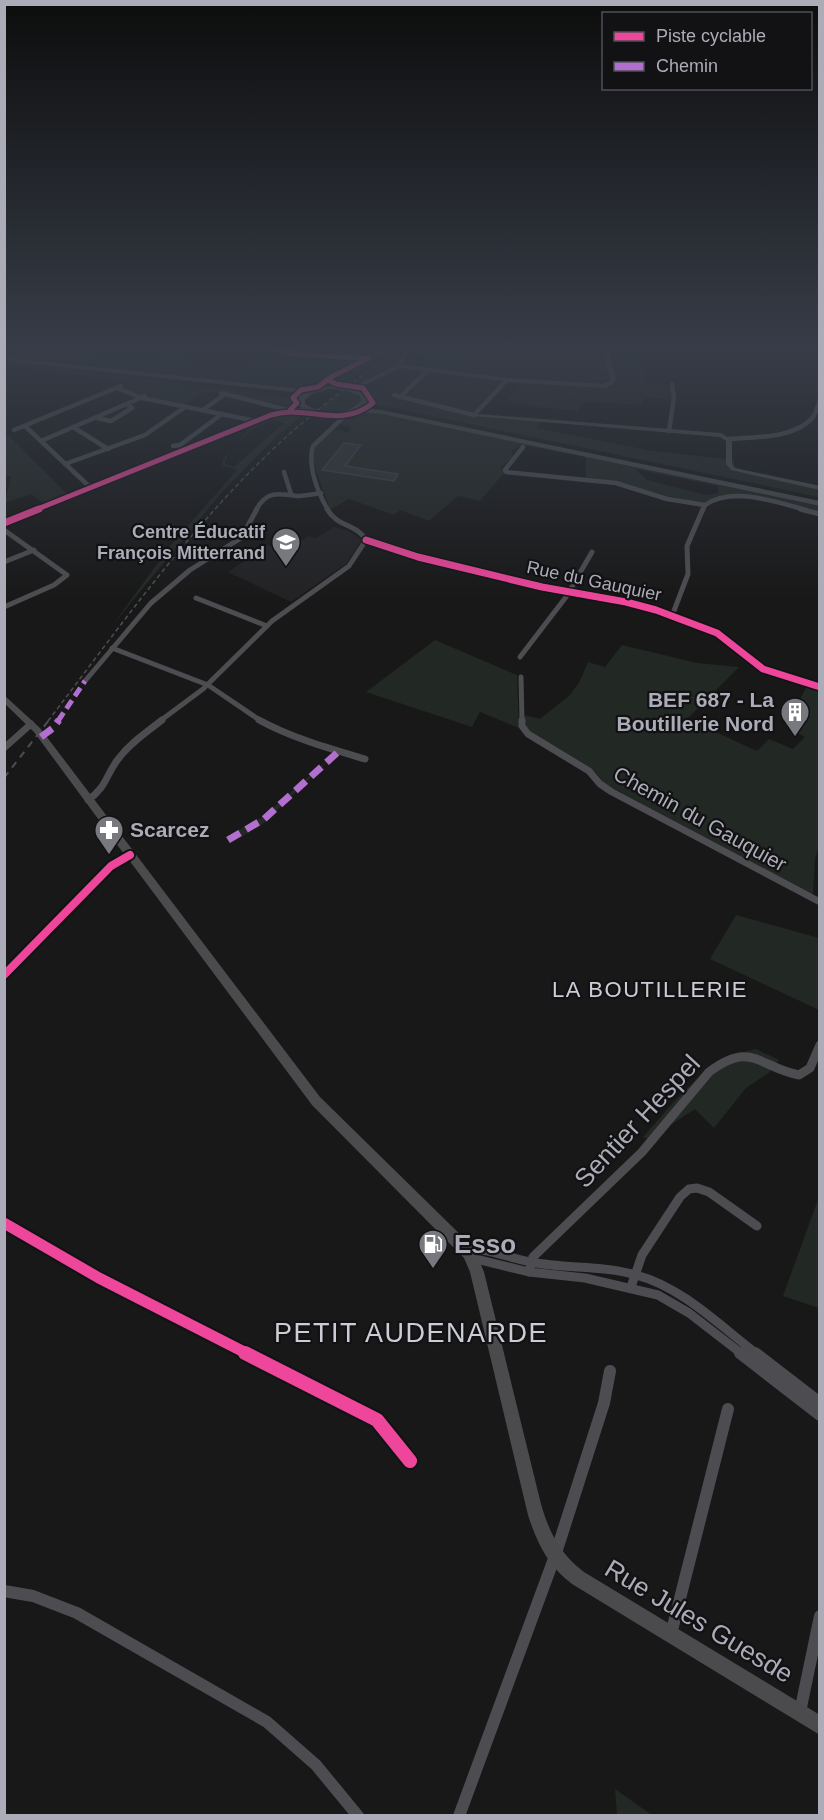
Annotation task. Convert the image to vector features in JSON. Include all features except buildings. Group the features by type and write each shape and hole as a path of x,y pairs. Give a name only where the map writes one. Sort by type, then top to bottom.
{"highway":[{"path":"485,433 819,504"},
{"path":"489,433 819,499"}],"main road":[{"path":"4,523 227,433"},
{"path":"697,433 717,435 728,439 729,464 733,469 819,488"},
{"path":"4,698 31,724 316,1101 468,1253"},
{"path":"4,975 111,866 130,855"},
{"name":"Rue Jules Guesde","path":"468,1253 477,1272 533,1504 543,1534 555,1556 578,1578 819,1726"}],"street":[{"path":"33,433 92,489"},
{"path":"41,441 59,433"},
{"path":"83,433 108,448"},
{"path":"65,464 148,433"},
{"path":"173,446 180,445 196,433"},
{"name":"Rue du Gauquier","path":"325,433 310,449 310,462 321,493 331,517 363,534 366,540 418,557 569,592 635,603 717,633 751,662 763,669 819,687"},
{"path":"728,439 778,433"},
{"path":"528,442 506,472 615,483 667,500 705,505"},
{"path":"284,472 291,494"},
{"path":"241,538 261,501 280,492 305,496 321,493"},
{"path":"672,616 688,574 687,546 705,505 717,497 735,496 819,514"},
{"path":"85,681 140,613 173,583 241,538 265,526"},
{"path":"4,530 64,572 66,577 4,607"},
{"path":"88,800 100,792 116,761 128,746 208,685 267,626 349,566 366,540"},
{"path":"4,562 34,550"},
{"path":"520,657 569,592 592,552"},
{"path":"196,598 267,626"},
{"path":"112,648 208,685 268,726 313,744 365,759"},
{"name":"Chemin du Gauquier","path":"521,677 522,726 528,734 589,771 600,784 612,792 819,902"},
{"path":"4,748 31,724"},
{"name":"Sentier Hespel","path":"530,1267 649,1144 686,1095 721,1064 731,1058 748,1056 799,1075 810,1068 819,1045"},
{"path":"631,1287 642,1255 680,1197 689,1189 697,1188 709,1192 757,1226"},
{"path":"4,1222 99,1278 377,1420 410,1461"},
{"path":"468,1253 491,1261 577,1276 658,1295 682,1308 819,1415"},
{"path":"530,1267 634,1274 660,1283 819,1402"},
{"path":"459,1815 555,1556 604,1403 610,1371"},
{"path":"671,1634 728,1409"},
{"path":"4,1591 33,1596 76,1613 267,1722 315,1763 357,1815"},
{"path":"800,1713 819,1616"}],"shaded area":[{"path":"273,433 281,433 222,492 111,627 171,545 237,470 223,466 222,461 231,450 225,464 234,467"},
{"path":"329,433 473,433 819,506 819,515 777,504 743,499 715,501 706,508 616,485 586,481 586,457 522,445 512,451 513,457 500,468 505,472 480,501 458,496 429,521 400,510 394,515 349,499 330,510 312,459 316,445","holes":["635,469 718,486 718,493 706,495 647,480"]},
{"path":"512,433 562,433 653,451 734,460 734,466 737,469 819,485 819,497"},
{"path":"8,435 68,495 43,503 31,494 5,503 11,476 5,476 5,436"},
{"name":"Centre Éducatif François Mitterrand","path":"334,527 349,531 362,540 347,563 291,602 228,572 268,545 284,552 309,536 316,538"},
{"path":"435,640 517,675 519,728 480,712 472,727 366,692"},
{"path":"622,645 697,663 739,667 687,719 757,751 769,739 793,749 805,737 796,732 794,725 798,720 794,718 804,701 800,699 807,686 819,689 820,843 815,859 813,894 804,894 604,783 596,773 527,732 524,715 540,719 570,695 580,681 588,662 605,667"},
{"path":"335,754 264,823 231,843 225,837 261,818"},
{"path":"736,915 819,938 819,1010 710,959"},
{"path":"756,1049 779,1060 770,1072 746,1088 714,1128 695,1109 649,1139 643,1137 706,1071 738,1054"},
{"path":"819,1197 819,1308 783,1296"},
{"path":"615,1789 652,1815 617,1815"}],"railway":[{"path":"48,721 190,538 252,470 291,433"},
{"path":"4,778 49,720"}],"marked path":[{"path":"41,737 53,728 85,681"},
{"path":"228,840 264,819 338,752"}],"cycle path":[{"path":"4,523 227,433"},
{"path":"366,540 418,557 542,587 626,602 656,610 717,633 763,669 820,687"},
{"path":"4,975 111,866 130,855"},
{"path":"4,1223 99,1278 377,1420 410,1461"}],"place":[{"name":"Centre Éducatif François Mitterrand","path":"286,568"},
{"name":"BEF 687 - La Boutillerie Nord","path":"795,738"},
{"name":"Scarcez","path":"109,856"},
{"name":"Esso","path":"433,1270"}],"district":[{"name":"LA BOUTILLERIE","path":"650,989"},
{"name":"PETIT AUDENARDE","path":"411,1333"}]}
